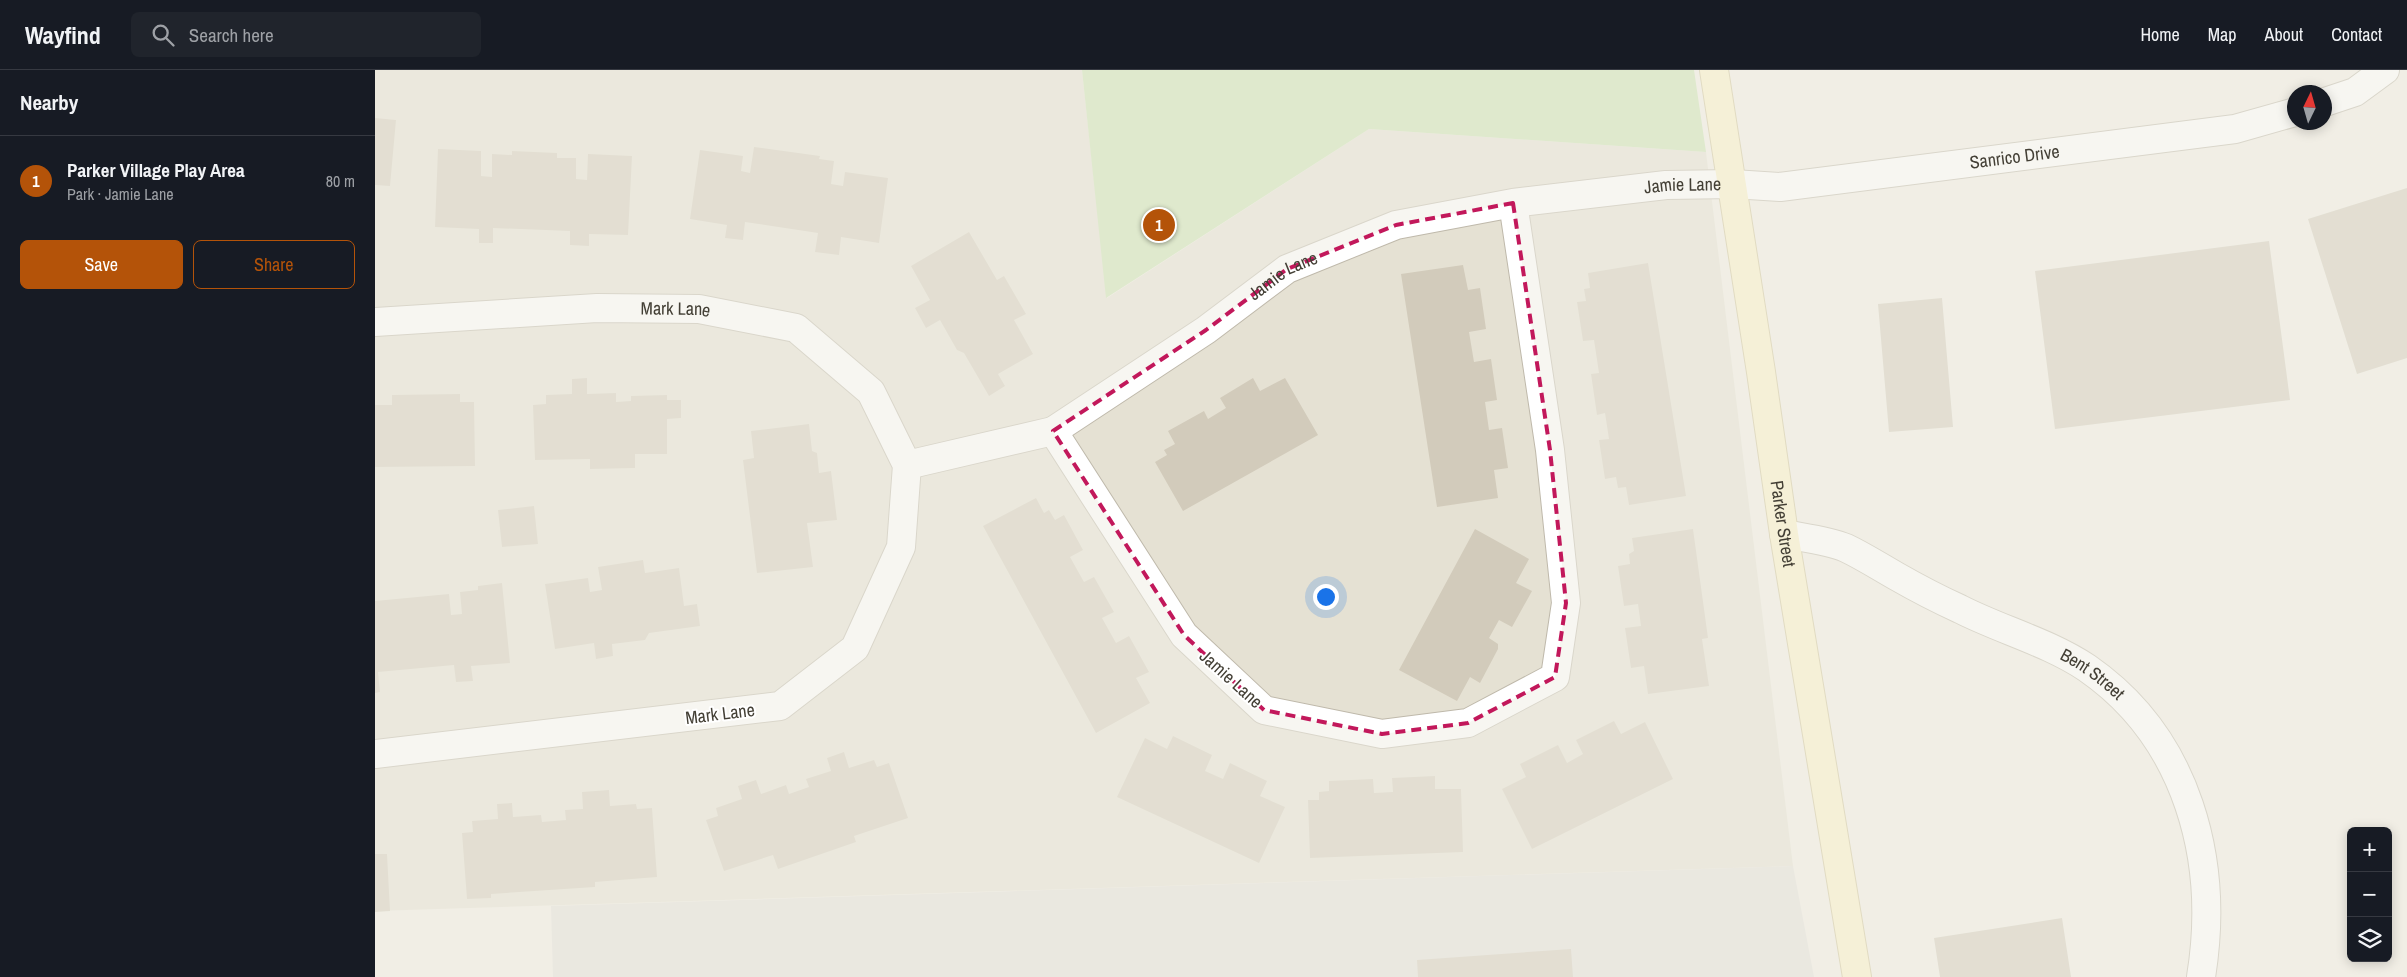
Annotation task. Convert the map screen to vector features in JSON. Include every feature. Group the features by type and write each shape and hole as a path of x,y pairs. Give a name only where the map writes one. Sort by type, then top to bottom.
{"street":[{"name":"Parker Street","path":"1714,70 1733,184 1783,534 1857,977"},
{"path":"2332,100 2355,92 2385,70"},
{"name":"Sanrico Drive","path":"1733,184 1780,187 2246,127 2287,114"},
{"name":"Jamie Lane","path":"1513,203 1550,450 1565,604 1555,677 1468,723 1382,734 1264,710 1184,635 1053,431 1206,330 1287,269 1396,225 1513,203 1666,185 1733,184"},
{"name":"Mark Lane","path":"375,322 597,308 699,309 796,328 871,392 907,466 901,546 855,648 779,706 375,754"},
{"path":"907,466 1053,431"},
{"name":"Bent Street","path":"1783,534 1846,548 1946,603 2055,651 2085,667 2111,686 2142,718 2166,753 2182,786 2199,836 2205,889 2205,951 2201,977"}],"highlighted area":[{"path":"1513,203 1550,450 1566,603 1555,677 1468,723 1382,734 1264,710 1184,635 1053,431 1206,330 1287,269 1396,225"}],"shaded area":[{"path":"375,70 1082,70 1107,298 1369,129 1706,152 1793,866 375,911"},
{"path":"1793,866 1814,977 553,977 551,906"}],"green space":[{"path":"1082,70 1694,70 1706,152 1369,129 1106,298"}],"building":[{"path":"375,118 396,120 390,186 375,185"},
{"path":"754,147 820,156 819,159 834,161 831,184 843,186 845,172 888,178 879,243 841,237 839,255 815,252 818,233 745,222 743,240 725,238 727,225 690,219 700,150 743,156 741,171 750,173"},
{"path":"438,149 481,151 481,176 492,177 492,154 512,155 512,151 557,153 557,158 576,158 576,179 587,180 588,154 632,156 628,235 589,234 589,246 570,245 570,231 493,228 493,243 479,243 479,229 435,227"},
{"path":"2407,188 2407,358 2357,374 2308,219"},
{"path":"969,232 997,280 1004,276 1026,314 1014,320 1033,354 998,374 1005,386 989,396 964,353 957,350 940,320 926,328 915,308 930,300 911,266"},
{"path":"2269,241 2290,400 2055,429 2035,271"},
{"path":"1648,263 1686,496 1629,505 1626,487 1618,488 1616,477 1605,479 1599,440 1609,439 1605,413 1597,415 1591,374 1599,373 1594,340 1583,341 1577,302 1586,301 1584,289 1590,288 1588,273"},
{"path":"1463,265 1468,290 1480,288 1486,329 1469,332 1474,362 1491,359 1497,400 1485,402 1489,430 1502,428 1508,468 1494,470 1498,498 1437,507 1401,274"},
{"path":"1942,298 1953,427 1889,432 1878,304"},
{"path":"587,378 587,394 616,393 616,402 631,401 631,396 667,395 667,400 681,400 681,418 667,419 667,454 635,454 635,468 590,469 590,459 535,460 533,405 546,404 546,395 572,394 572,379"},
{"path":"1253,378 1260,391 1285,378 1318,435 1183,511 1155,462 1167,455 1164,450 1175,444 1168,431 1204,411 1208,419 1226,408 1220,398"},
{"path":"460,394 460,402 474,402 475,466 375,467 375,405 392,405 392,395"},
{"path":"809,424 812,451 817,453 819,473 831,471 837,520 807,523 813,567 757,573 743,460 754,458 751,431"},
{"path":"1036,498 1044,513 1049,510 1055,520 1064,515 1083,550 1070,557 1084,582 1094,577 1114,612 1102,618 1116,643 1129,636 1149,672 1136,678 1150,703 1096,733 983,526"},
{"path":"534,506 538,544 502,547 498,510"},
{"path":"1475,529 1529,559 1516,583 1532,591 1512,627 1499,620 1489,638 1498,644 1498,649 1480,683 1470,677 1457,701 1399,670"},
{"path":"1693,529 1708,638 1702,639 1709,686 1648,694 1644,666 1631,668 1625,628 1641,626 1638,604 1624,606 1618,566 1630,564 1629,554 1634,551 1632,538"},
{"path":"643,560 645,573 679,568 684,606 697,604 700,626 649,633 645,640 612,644 613,656 596,659 594,643 555,649 545,584 588,578 590,592 602,590 598,567"},
{"path":"502,583 510,663 471,666 473,681 456,682 454,665 378,672 380,692 375,693 375,601 449,594 451,615 462,614 460,592 478,590 478,586"},
{"path":"1614,721 1621,734 1645,722 1673,779 1532,849 1502,789 1526,777 1520,764 1558,745 1567,763 1583,754 1576,740"},
{"path":"1173,736 1212,755 1205,771 1223,779 1230,763 1267,781 1260,796 1285,807 1259,863 1117,797 1145,738 1167,749"},
{"path":"844,752 849,768 874,760 877,767 889,763 908,818 854,836 856,842 778,869 773,855 724,871 706,820 718,816 716,808 742,799 738,786 756,780 761,794 786,785 789,794 809,787 806,779 831,771 827,758"},
{"path":"1435,776 1435,789 1461,789 1463,852 1310,858 1308,800 1319,800 1319,792 1329,791 1329,781 1373,779 1374,793 1393,792 1392,778"},
{"path":"609,790 610,806 636,804 637,809 652,808 657,877 595,882 595,887 491,894 491,898 467,899 462,833 473,832 472,821 498,819 497,804 512,803 513,817 541,815 542,822 566,820 565,810 583,809 582,792"},
{"path":"375,854 387,854 390,911 375,912"},
{"path":"2062,918 2071,977 1940,977 1934,938"},
{"path":"1571,949 1573,977 1418,977 1417,960"}],"place":[{"name":"Parker Village Play Area","path":"1159,225"}]}
